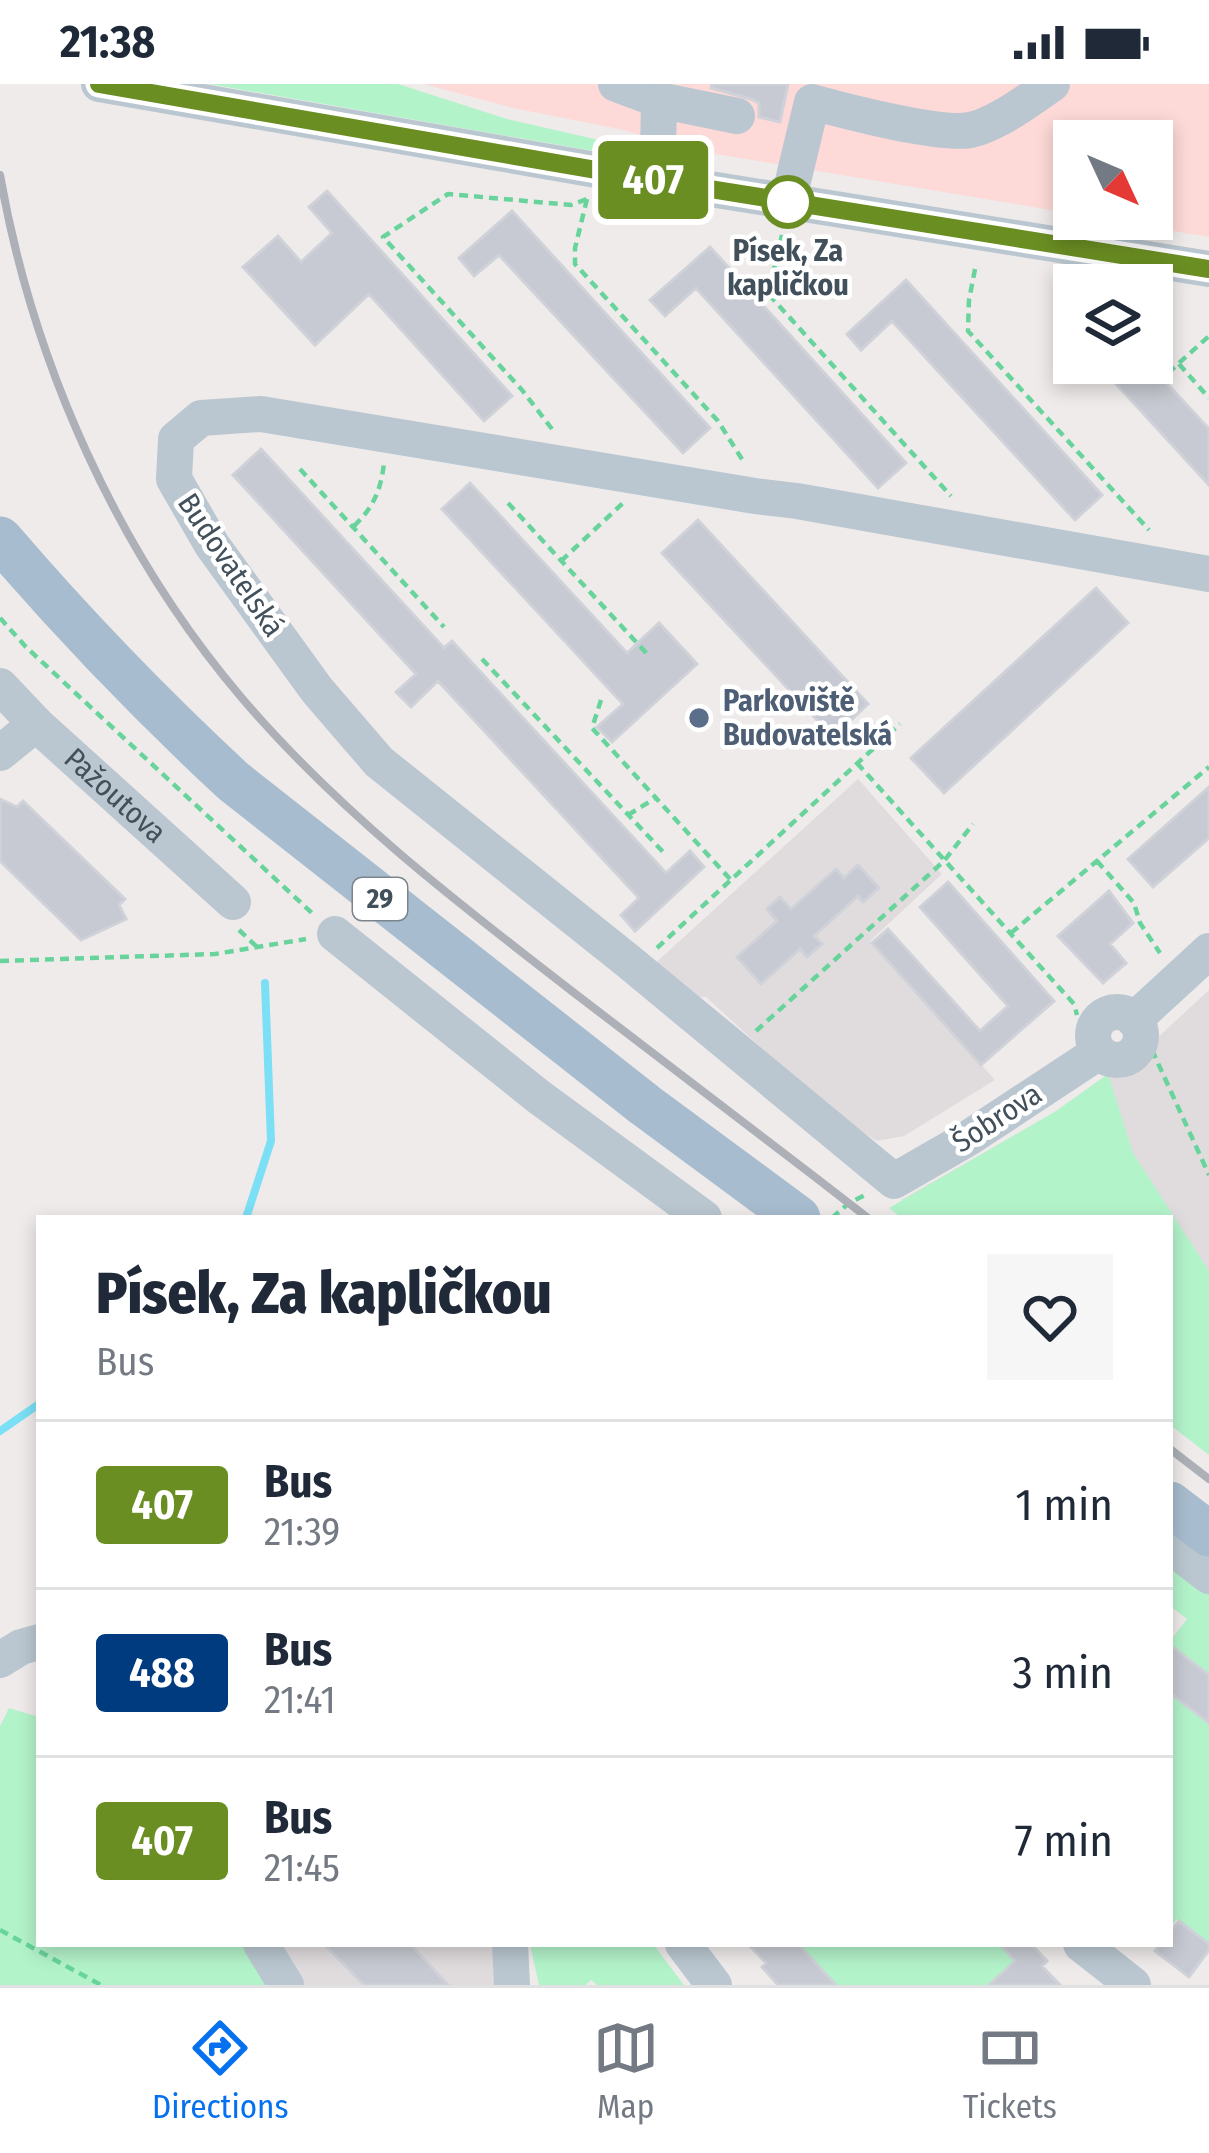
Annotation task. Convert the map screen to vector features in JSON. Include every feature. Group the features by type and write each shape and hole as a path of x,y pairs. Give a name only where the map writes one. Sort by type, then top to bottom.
{"main road":[{"name":"29","path":"0,539 102,653 233,781 505,997 794,1215"},
{"path":"1173,1506 1209,1534"}],"street":[{"path":"99,84 785,218 1209,269"},
{"path":"616,84 658,100 737,116"},
{"path":"785,218 820,90 853,112 965,131 985,125 1052,84"},
{"path":"658,100 658,154"},
{"name":"Budovatelská","path":"894,1181 379,762 317,690 225,563 174,479 176,439 201,418 261,414 797,500 1197,572"},
{"name":"Pažoutova","path":"0,686 233,902"},
{"path":"0,753 37,724"},
{"path":"335,934 539,1097 700,1215"},
{"path":"1130,1024 1209,951"},
{"path":"1089,1041 1100,1020 1113,1012 1128,1015 1130,1024"},
{"name":"Šobrova","path":"894,1181 968,1139 1089,1041"},
{"path":"1173,1548 1209,1576"},
{"path":"0,1660 36,1643"},
{"path":"263,1947 286,1985"},
{"path":"510,1947 512,1985"},
{"path":"685,1947 714,1985"},
{"path":"1085,1947 1133,1985"}],"path":[{"path":"570,465 571,455 522,390 383,237 448,194 571,206 587,199 574,264 718,421 757,484 755,496"},
{"path":"785,218 770,287 772,298 955,501"},
{"path":"975,269 968,331 1197,572"},
{"path":"1173,369 1209,336"},
{"path":"1178,364 1209,398"},
{"path":"352,527 372,509 382,480 376,432"},
{"path":"300,470 444,627"},
{"path":"561,561 633,494"},
{"path":"508,502 649,656"},
{"path":"0,618 335,934"},
{"path":"482,659 664,854"},
{"path":"602,700 592,728 730,880"},
{"path":"635,968 900,724"},
{"path":"857,764 1074,1004 1077,1015"},
{"path":"1010,934 1209,766"},
{"path":"628,815 656,798"},
{"path":"735,1049 944,861 973,824"},
{"path":"1097,861 1134,903 1140,923 1160,953"},
{"path":"0,961 215,954 335,934"},
{"path":"1089,1041 1090,1010 1130,1024 1209,1175"},
{"path":"835,1215 894,1181"},
{"path":"0,1930 101,1985"}],"shaded area":[{"path":"424,84 1209,84 1209,237 1173,231 1173,120 1053,120 1053,210 686,149 624,130"},
{"path":"858,779 942,874 870,941 995,1080 904,1136 877,1141 838,1118 706,997 687,997 651,967"},
{"path":"1209,990 1209,1453 1173,1215 901,1200 1057,1111 1156,1039"},
{"path":"263,1947 510,1947 512,1985 286,1985"}],"green space":[{"path":"209,84 398,84 507,119 612,143 636,143 639,153 634,158"},
{"path":"1108,1074 1133,1153 1173,1215 898,1215 889,1208 1056,1111"},
{"path":"1173,1215 1209,1271 1209,1455 1173,1427"},
{"path":"1173,1559 1209,1587 1209,1675 1197,1666 1209,1717 1209,1944 1177,1919 1173,1924 1173,1637 1187,1619 1173,1608"},
{"path":"9,1708 36,1716 36,1947 263,1947 286,1985 0,1985 0,1726"},
{"path":"531,1947 655,1947 684,1985 597,1985 591,1980 586,1985 539,1985"},
{"path":"801,1947 1003,1947 1015,1961 989,1985 830,1985"}],"building":[{"path":"712,84 788,84 780,122 759,117 759,103 711,88"},
{"path":"327,191 512,396 484,421 369,294 315,345 243,267 278,236 301,262 332,233 309,207"},
{"path":"512,211 710,428 683,453 499,255 474,276 459,258"},
{"path":"710,247 906,463 878,488 696,288 665,316 650,300"},
{"path":"906,280 1102,495 1075,520 892,321 861,350 847,334"},
{"path":"1116,384 1167,384 1209,429 1209,485"},
{"path":"261,449 444,648 452,641 666,873 690,851 704,867 635,931 621,915 639,898 438,681 411,707 396,692 416,674 233,475"},
{"path":"470,483 627,653 659,623 697,664 612,742 597,727 623,704 442,509"},
{"path":"698,520 868,704 833,737 662,553"},
{"path":"1096,588 1128,623 944,793 911,758"},
{"path":"1209,787 1209,838 1153,887 1128,859"},
{"path":"0,799 17,807 23,801 125,899 119,905 126,919 81,940 0,861"},
{"path":"858,865 879,888 863,902 858,896 814,936 822,944 807,957 800,949 761,984 737,957 777,921 767,909 780,897 791,909 836,869 844,878"},
{"path":"948,882 1054,1001 981,1065 872,943 888,929 980,1031 1008,1006 920,907"},
{"path":"1109,891 1133,923 1110,944 1126,963 1103,983 1058,936"},
{"path":"1173,1647 1209,1675 1209,1723 1173,1695"},
{"path":"1179,1921 1209,1944 1189,1977 1155,1951 1173,1947 1173,1928"},
{"path":"327,1947 413,1947 448,1985 364,1985"},
{"path":"751,1947 801,1947 836,1985 778,1985 762,1967 766,1963"},
{"path":"1003,1947 1034,1947 1047,1961 1042,1966 1060,1985 989,1985 1015,1961"}],"waterway":[{"path":"247,1215 271,1141 265,983"},
{"path":"0,1431 36,1406"}],"railway":[{"path":"0,175 34,315 86,452 156,580 241,697 317,778 441,888 864,1215"},
{"path":"1173,1451 1209,1479"}],"bus line":[{"name":"407","path":"99,84 1209,269"}],"place":[{"name":"Písek, Za kapličkou","path":"788,202"},
{"name":"Parkoviště Budovatelská","path":"699,718"}]}
